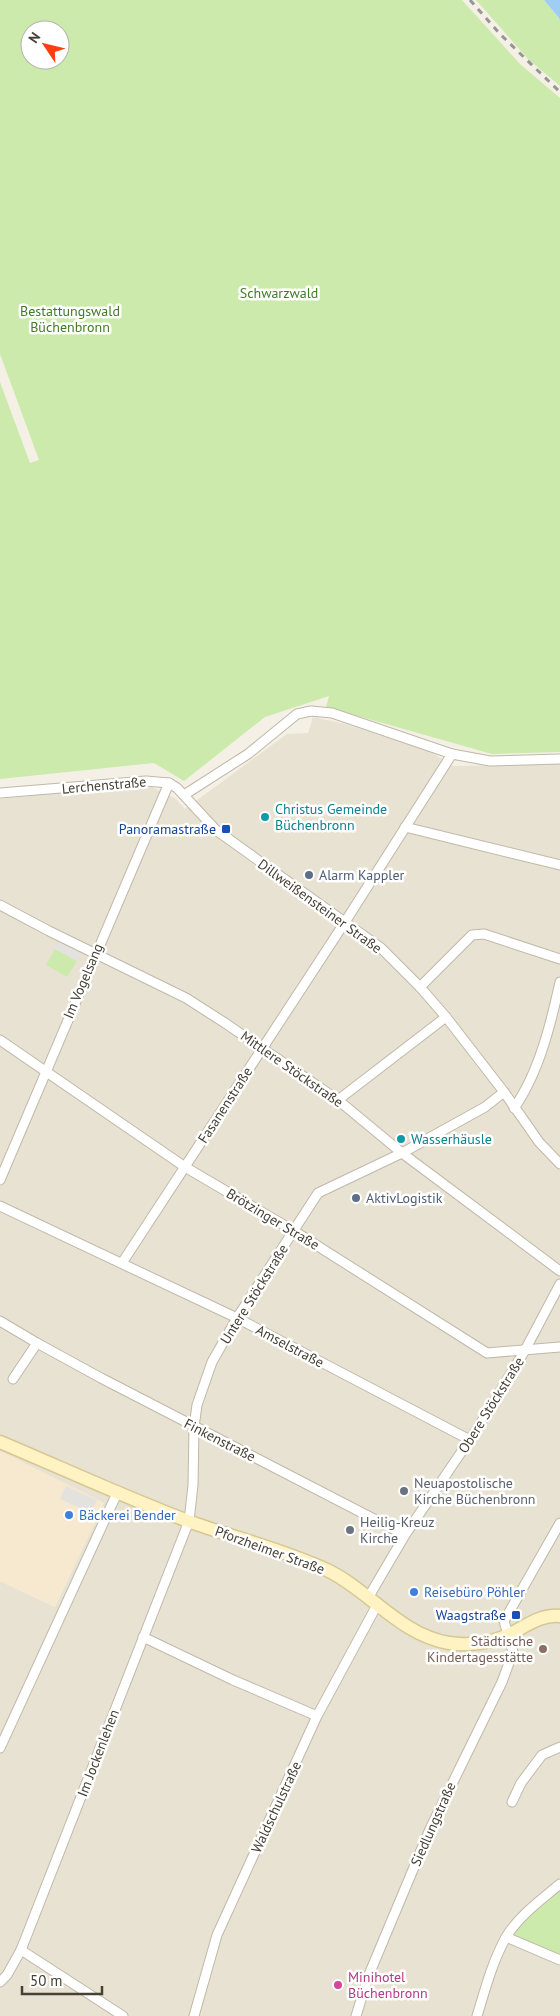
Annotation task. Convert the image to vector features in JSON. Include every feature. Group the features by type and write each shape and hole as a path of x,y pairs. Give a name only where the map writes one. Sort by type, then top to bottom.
{"main road":[{"name":"Pforzheimer Straße","path":"0,1442 189,1521 312,1564 347,1582 417,1632 446,1642 472,1644 488,1641 507,1635 537,1620 560,1616"}],"street":[{"path":"169,783 184,796 248,754 297,714 320,711 332,713 452,754 490,761 560,759"},
{"name":"Fasanenstraße","path":"122,1263 345,922 452,754"},
{"name":"Lerchenstraße","path":"0,794 146,780 169,783"},
{"name":"Im Vogelsang","path":"0,1180 44,1072 169,783"},
{"name":"Dillweißensteiner Straße","path":"184,796 216,830 381,948 420,987 446,1018 504,1092 539,1142 560,1164"},
{"path":"405,827 560,864"},
{"name":"Mittlere Stöckstraße","path":"0,905 186,998 263,1048 338,1100 402,1153 560,1271"},
{"path":"420,987 472,935 484,934 560,959"},
{"path":"514,1108 522,1096 550,1030 560,982"},
{"path":"338,1100 446,1018"},
{"name":"Brötzinger Straße","path":"0,1040 185,1167 294,1231 487,1353 524,1352 560,1347"},
{"name":"Untere Stöckstraße","path":"189,1521 193,1485 194,1427 197,1406 212,1362 237,1318 318,1193 402,1153 485,1107 504,1092"},
{"name":"Amselstraße","path":"0,1206 237,1318 470,1440"},
{"name":"Obere Stöckstraße","path":"372,1601 405,1535 470,1440 524,1352 560,1284"},
{"name":"Finkenstraße","path":"0,1320 37,1343 194,1427 405,1535"},
{"path":"13,1379 37,1343"},
{"path":"0,1748 118,1492"},
{"name":"Im Jockenlehen","path":"0,1982 7,1976 21,1950 189,1521"},
{"path":"507,1635 504,1621 560,1523"},
{"name":"Waldschulstraße","path":"194,2016 217,1935 372,1601"},
{"name":"Siedlungstraße","path":"356,2016 368,1977 430,1829 502,1682 513,1652 507,1635"},
{"path":"143,1637 233,1680 318,1716"},
{"path":"512,1802 521,1783 542,1755 560,1746"},
{"path":"477,2016 488,1978 506,1937 530,1910 560,1884"},
{"path":"506,1937 560,1960"},
{"path":"21,1950 123,2016"}],"shaded area":[{"path":"313,717 345,724 431,752 453,766 560,764 560,2016 0,2016 0,1581 55,1607 104,1503 0,1451 0,799 88,790 152,787 176,799 185,809 287,734 308,733"},
{"path":"59,941 81,954 77,961 55,949"},
{"path":"0,1451 104,1503 55,1607 0,1581"},
{"path":"66,1486 97,1500 91,1513 60,1499"}],"green space":[{"name":"Schwarzwald","path":"0,0 462,0 520,64 560,98 560,752 492,754 326,707 329,696 265,717 184,781 154,763 0,779 0,382 30,463 39,460 0,354"},
{"path":"476,0 544,0 560,20 560,86 528,59"},
{"path":"55,949 77,961 67,977 46,965"},
{"path":"560,1884 560,1960 506,1937"}],"water":[{"path":"544,0 560,0 560,20 558,17"}],"railway":[{"path":"470,0 501,35 560,92"}],"place":[{"name":"Christus Gemeinde Büchenbronn","path":"265,817"},
{"name":"Panoramastraße","path":"226,829"},
{"name":"Alarm Kappler","path":"309,875"},
{"name":"Wasserhäusle","path":"401,1139"},
{"name":"AktivLogistik","path":"356,1198"},
{"name":"Neuapostolische Kirche Büchenbronn","path":"404,1491"},
{"name":"Bäckerei Bender","path":"69,1515"},
{"name":"Heilig-Kreuz Kirche","path":"350,1530"},
{"name":"Reisebüro Pöhler","path":"414,1592"},
{"name":"Waagstraße","path":"516,1615"},
{"name":"Städtische Kindertagesstätte","path":"543,1649"},
{"name":"Minihotel Büchenbronn","path":"338,1985"}],"park label":[{"name":"Bestattungswald Büchenbronn","path":"70,320"}]}
